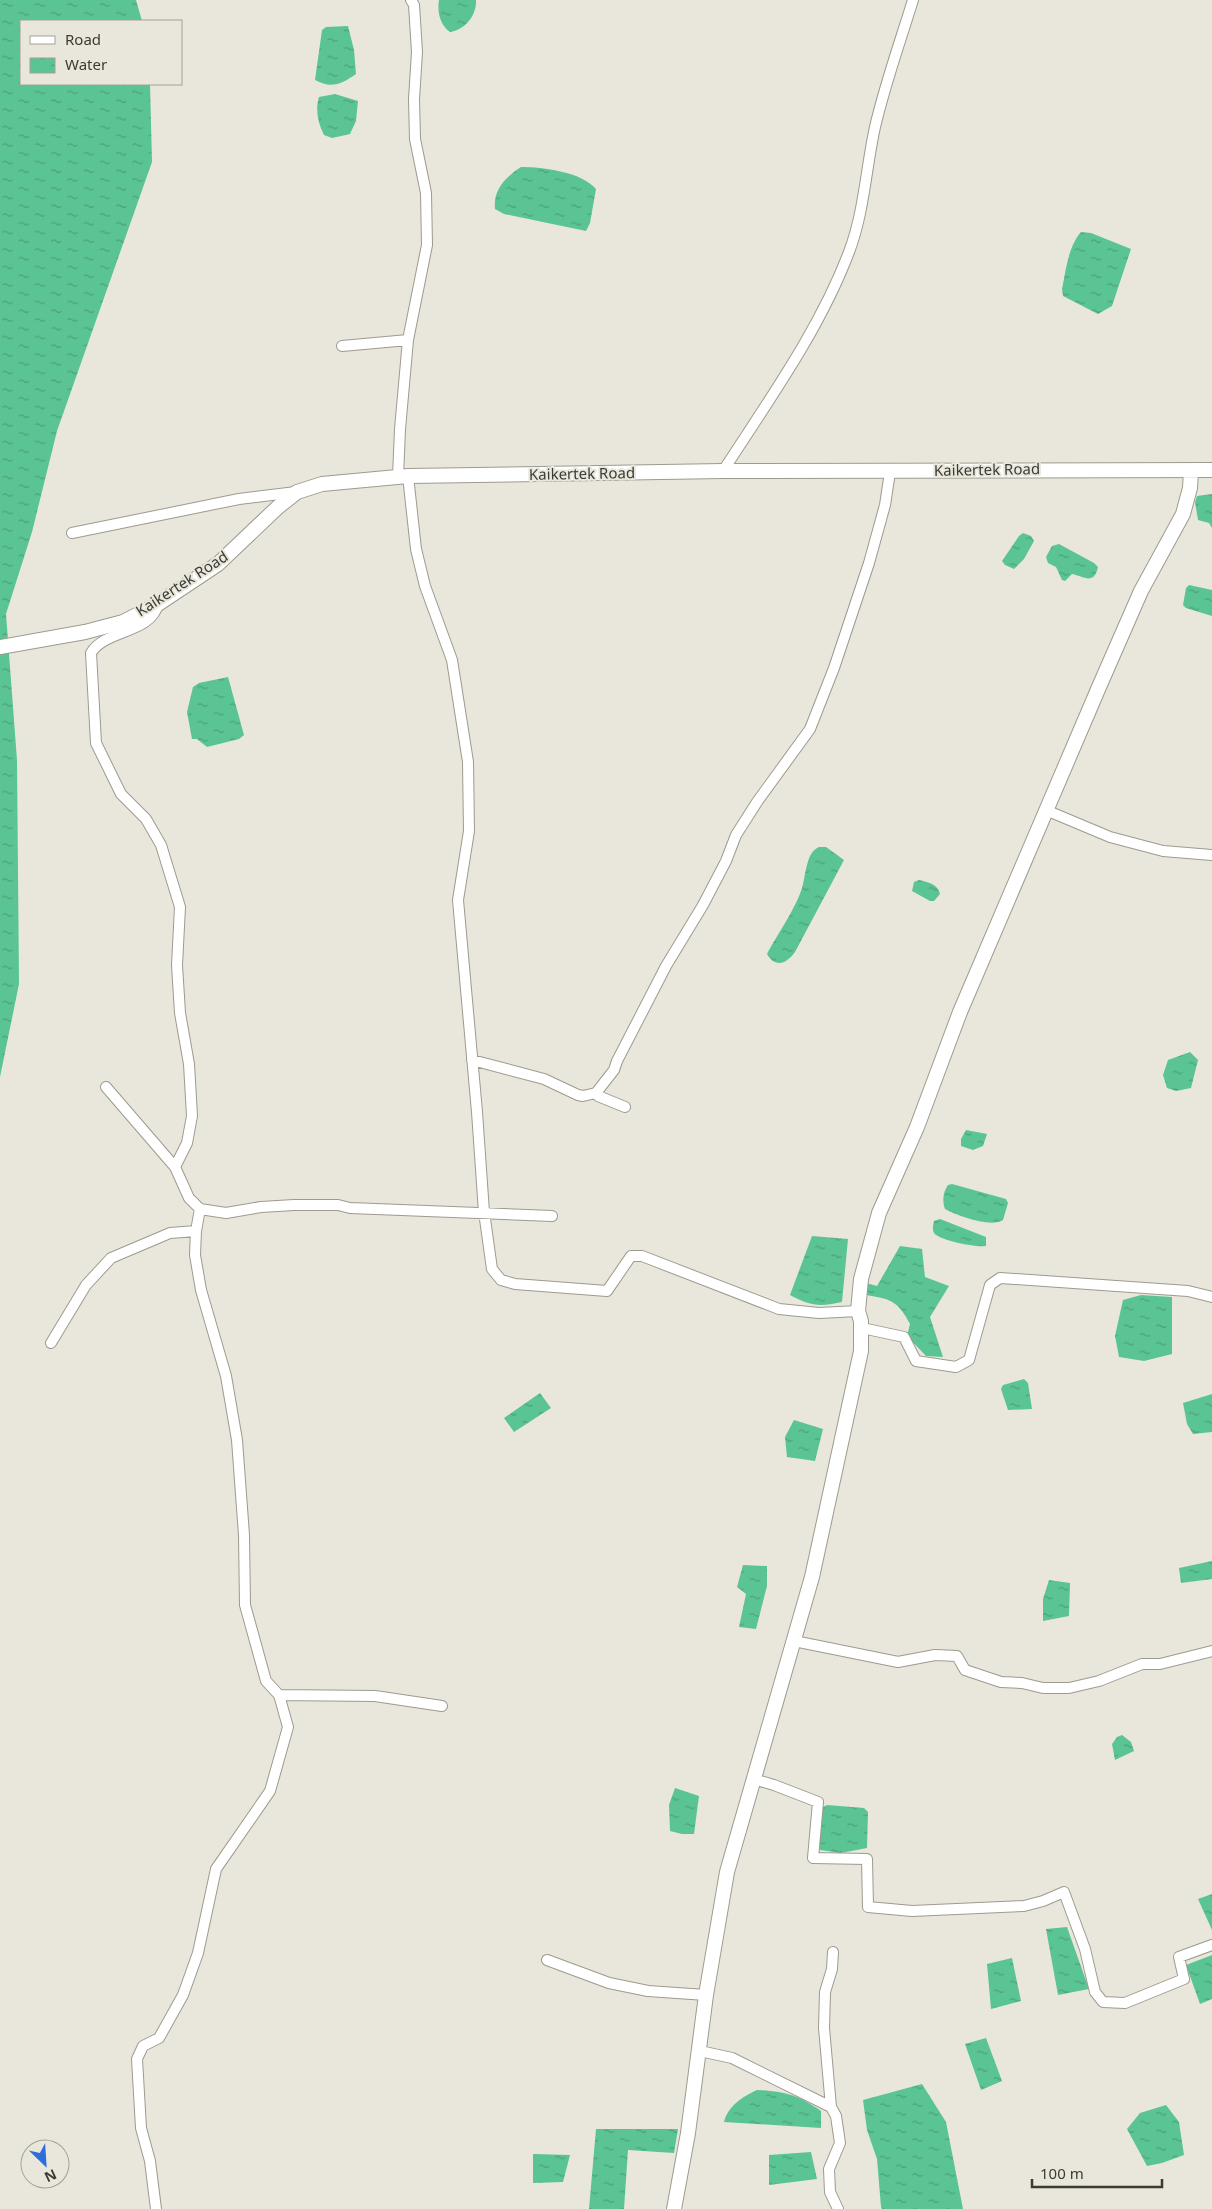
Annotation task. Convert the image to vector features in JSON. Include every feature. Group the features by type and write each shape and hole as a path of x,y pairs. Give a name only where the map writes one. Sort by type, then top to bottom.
{"main road":[{"name":"Kaikertek Road","path":"0,647 85,632 123,622 158,604 218,564 278,507 297,492 322,484 403,476 723,471 1212,470"},
{"path":"674,2209 700,2051 706,1995 726,1872 812,1577 859,1360 862,1328 858,1310 861,1279 879,1213 917,1127 960,1012 1048,811 1141,590 1183,514 1190,488 1191,471"}],"street":[{"path":"411,0 414,5 417,52 414,99 415,138 426,193 427,245 408,340 400,429 403,476 416,549 425,586 452,660 468,762 469,831 458,900 484,1212 492,1269 501,1280 515,1284 606,1292 631,1256 642,1256 779,1309 819,1313 858,1310"},
{"path":"723,471 806,340 830,297 850,251 876,125 913,0"},
{"path":"342,346 408,340"},
{"path":"596,1094 614,1070 666,966 703,905 726,861 736,835 757,802 810,729 834,668 869,563 885,505 890,472"},
{"path":"72,533 239,499 297,492"},
{"path":"158,604 154,615 142,623 99,643 91,653 96,743 121,794 146,819 161,845 180,906 177,965 180,1013 189,1064 192,1116 187,1143 175,1168"},
{"path":"1048,811 1104,834 1163,851 1212,855"},
{"path":"472,1060 544,1079 578,1095 596,1094 625,1107"},
{"path":"106,1087 175,1168 189,1198 200,1209 226,1213 261,1207 338,1205 360,1209 484,1212 552,1216"},
{"path":"156,2209 150,2161 141,2128 137,2060 144,2046 159,2038 183,1996 198,1953 216,1869 270,1791 288,1727 279,1695 266,1681 245,1604 244,1535 237,1440 226,1376 201,1290 195,1254 196,1230 200,1209"},
{"path":"51,1343 86,1285 111,1258 170,1233 196,1230"},
{"path":"862,1328 904,1337 916,1361 956,1366 969,1360 990,1285 1000,1278 1188,1291 1212,1297"},
{"path":"794,1641 898,1662 935,1655 957,1656 965,1670 1000,1682 1022,1683 1043,1688 1069,1688 1099,1681 1142,1664 1160,1664 1212,1651"},
{"path":"279,1695 375,1696 442,1706"},
{"path":"753,1779 818,1802 813,1858 867,1859 868,1907 912,1911 1024,1906 1043,1901 1064,1892 1084,1949 1095,1992 1103,2002 1125,2003 1184,1980 1179,1957 1212,1945"},
{"path":"833,1952 832,1969 825,1992 824,2028 831,2108 836,2116 840,2143 829,2169 830,2192 838,2209"},
{"path":"547,1960 609,1983 648,1991 706,1995"},
{"path":"700,2051 732,2058 831,2108"}],"water":[{"path":"0,0 136,0 142,20 20,20 20,85 150,85 152,162 57,431 32,532 6,614 17,760 19,984 0,1077"},
{"path":"439,0 476,0 476,6 472,16 465,25 450,32 440,18"},
{"path":"348,26 354,50 356,74 331,85 315,80 322,30 326,27"},
{"path":"335,94 358,101 356,121 350,134 332,138 324,135 317,107 319,97"},
{"path":"521,167 551,169 581,178 590,183 596,189 590,223 586,231 504,214 495,209 498,190 510,175"},
{"path":"1081,232 1091,233 1131,249 1112,306 1098,314 1063,296 1062,289 1068,259 1073,245"},
{"path":"1212,494 1212,528 1209,523 1198,520 1195,502 1197,496"},
{"path":"1023,533 1031,536 1034,541 1024,559 1014,569 1005,565 1002,561"},
{"path":"1059,544 1094,563 1098,567 1094,576 1088,578 1072,574 1065,581 1062,580 1056,567 1048,563 1046,557 1052,546"},
{"path":"1189,585 1212,590 1212,616 1186,608 1183,605 1186,588"},
{"path":"228,677 244,735 239,739 207,747 197,739 192,739 187,712 193,687 199,683"},
{"path":"819,847 826,847 844,860 795,952 789,959 781,963 774,962 767,954 799,896 811,854"},
{"path":"919,880 937,888 940,894 934,901 930,901 912,891 914,882"},
{"path":"1190,1052 1198,1060 1191,1088 1176,1091 1167,1088 1163,1075 1168,1060"},
{"path":"966,1130 987,1134 983,1146 973,1150 961,1146 961,1139"},
{"path":"952,1184 1006,1199 1008,1203 1003,1220 991,1223 983,1222 966,1218 945,1209 944,1194 948,1185"},
{"path":"940,1219 986,1237 986,1246 958,1243 937,1236 933,1232 933,1224 934,1221"},
{"path":"812,1236 848,1239 842,1302 827,1305 815,1304 790,1295"},
{"path":"900,1246 922,1249 925,1277 949,1286 930,1317 943,1357 926,1356 907,1336 910,1324 902,1310 893,1302 866,1295 866,1283 877,1286"},
{"path":"1141,1295 1172,1297 1172,1354 1144,1361 1119,1357 1115,1336 1123,1300"},
{"path":"1024,1379 1028,1383 1032,1409 1008,1410 1001,1389 1003,1385"},
{"path":"540,1393 551,1408 514,1432 504,1418"},
{"path":"1212,1394 1212,1432 1193,1434 1187,1424 1183,1403"},
{"path":"794,1420 823,1429 815,1461 787,1457 785,1437"},
{"path":"1212,1561 1212,1579 1181,1583 1179,1568"},
{"path":"743,1565 767,1566 767,1586 756,1629 739,1627 746,1594 737,1587"},
{"path":"1049,1580 1070,1583 1069,1616 1043,1621 1043,1599"},
{"path":"1122,1735 1131,1742 1134,1751 1115,1760 1112,1744 1117,1737"},
{"path":"675,1788 699,1796 694,1834 670,1831 669,1805"},
{"path":"827,1805 864,1808 868,1812 867,1848 841,1853 820,1850 820,1823 823,1807"},
{"path":"1212,1894 1212,1930 1198,1899"},
{"path":"1067,1927 1089,1989 1058,1995 1046,1929"},
{"path":"1212,1955 1212,1999 1200,2004 1186,1965"},
{"path":"1012,1958 1021,2001 991,2009 987,1964"},
{"path":"986,2038 1002,2081 981,2090 965,2044"},
{"path":"922,2084 946,2122 963,2209 882,2209 881,2207 877,2159 867,2130 863,2100"},
{"path":"757,2090 775,2091 791,2095 813,2106 821,2111 821,2128 724,2122 729,2111 736,2103"},
{"path":"1166,2105 1179,2122 1184,2155 1147,2166 1127,2129 1140,2113"},
{"path":"596,2129 678,2129 674,2153 628,2150 624,2209 589,2209"},
{"path":"811,2152 817,2179 769,2185 769,2155"},
{"path":"533,2154 570,2155 563,2182 533,2183"}]}
